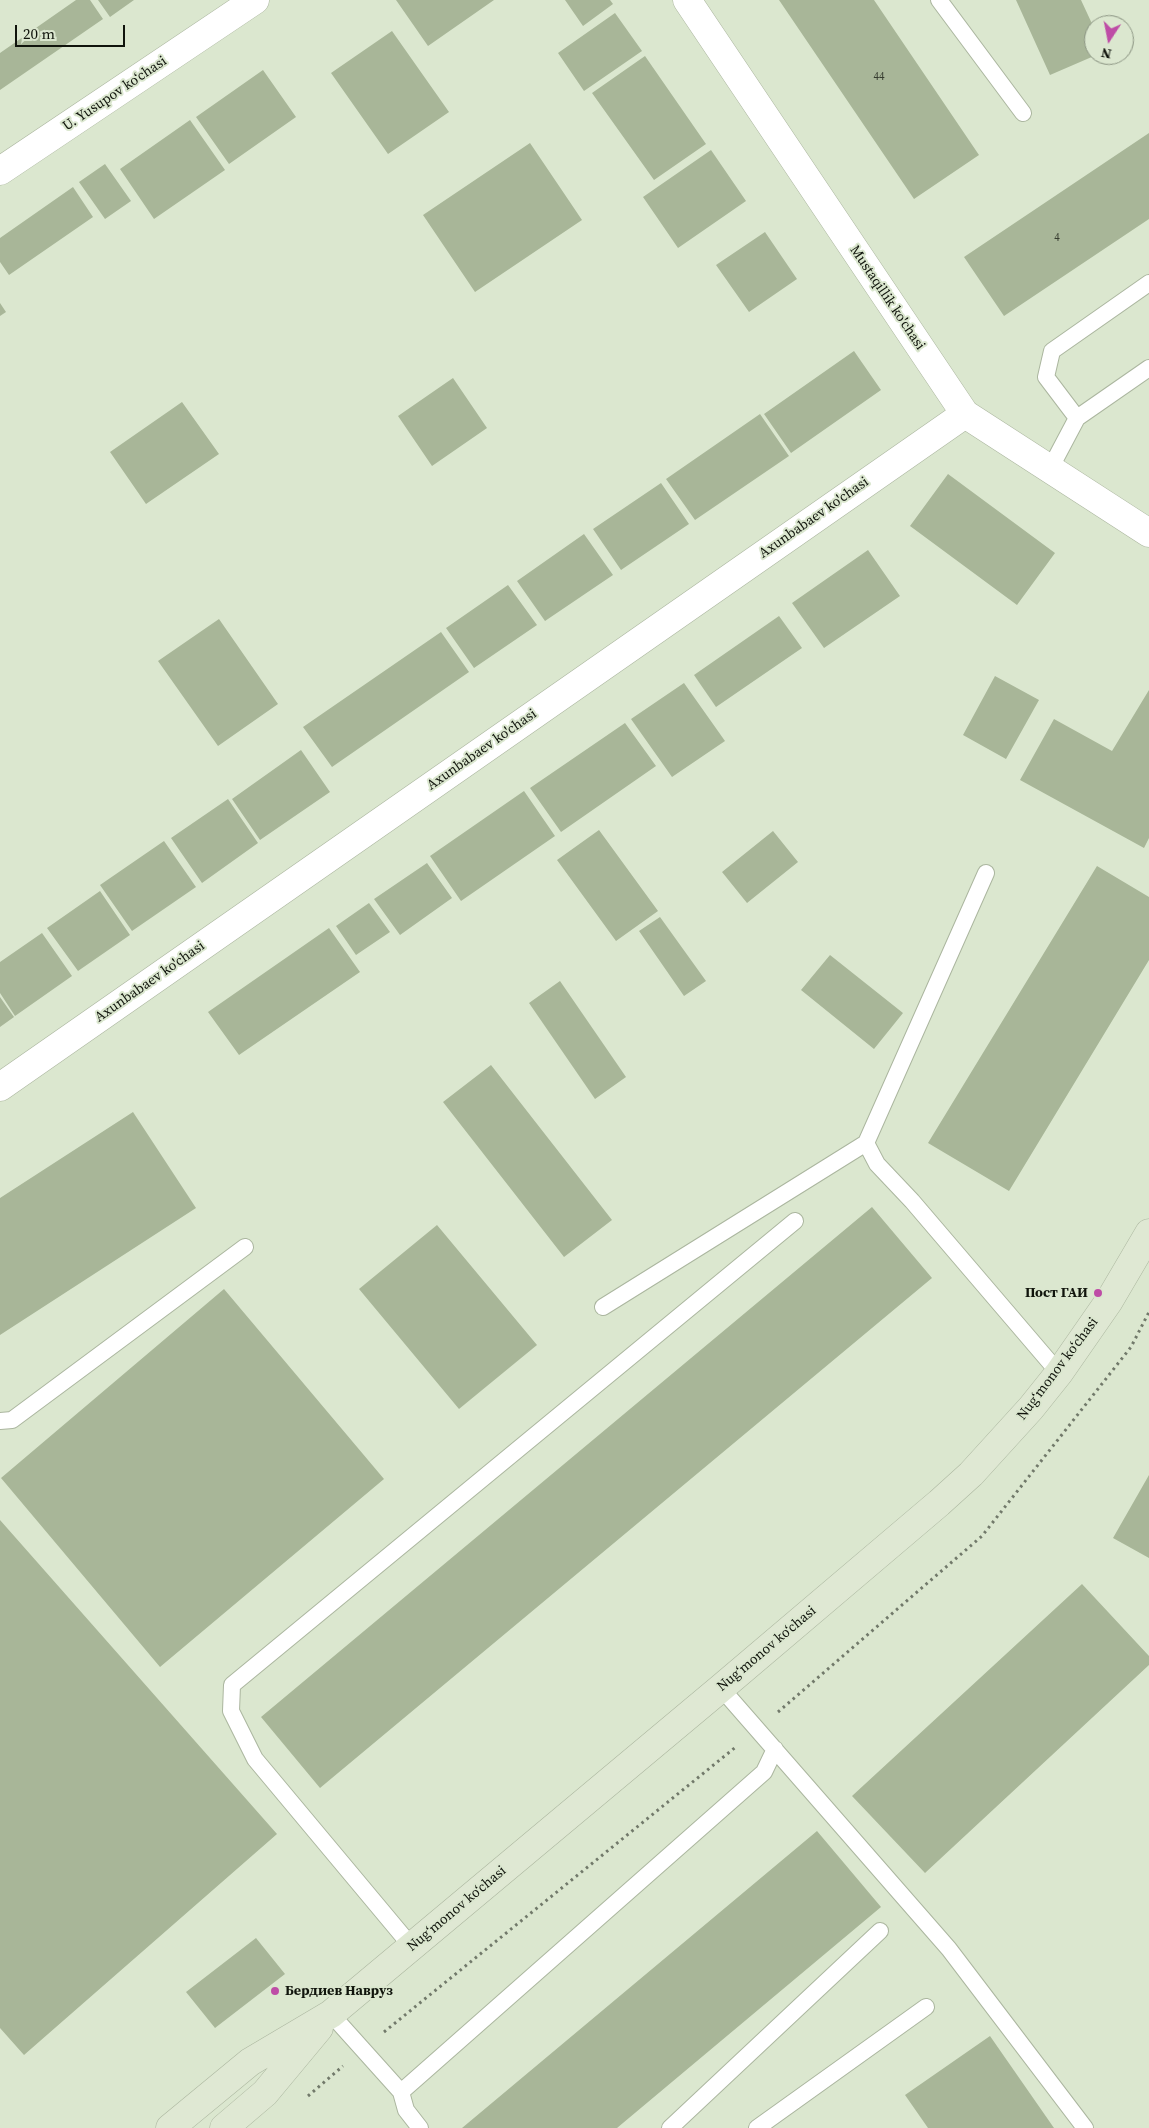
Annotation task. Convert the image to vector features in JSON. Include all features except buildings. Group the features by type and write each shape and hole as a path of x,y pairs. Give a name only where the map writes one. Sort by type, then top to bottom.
{"main road":[{"name":"Nugʻmonov koʻchasi","path":"170,2128 250,2062 331,2014 721,1688 971,1474 1025,1415 1059,1373 1109,1301 1149,1233"},
{"name":"Nugʻmonov koʻchasi","path":"224,2128 265,2093 331,2014"}],"street":[{"name":"U. Yusupov ko‘chasi","path":"0,171 255,0"},
{"name":"Mustaqillik ko'chasi","path":"687,0 965,414 1149,533"},
{"name":"Axunbabaev ko'chasi","path":"0,1087 965,414"}],"lane":[{"path":"939,0 1023,113"},
{"path":"1077,418 1046,377 1052,351 1149,283"},
{"path":"1050,469 1077,418 1149,368"},
{"path":"603,1307 866,1143 986,873"},
{"path":"866,1143 877,1164 912,1200 1059,1373"},
{"path":"412,1947 256,1758 231,1711 232,1685 796,1221"},
{"path":"0,1421 12,1420 244,1247"},
{"path":"721,1688 949,1949 1085,2128"},
{"path":"401,2092 764,1772 775,1749"},
{"path":"670,2128 880,1931"},
{"path":"757,2128 926,2007"},
{"path":"331,2014 401,2092 406,2110 420,2128"}],"place":[{"name":"Пост ГАИ","path":"1098,1293"},
{"name":"Бердиев Навруз","path":"275,1991"}]}
